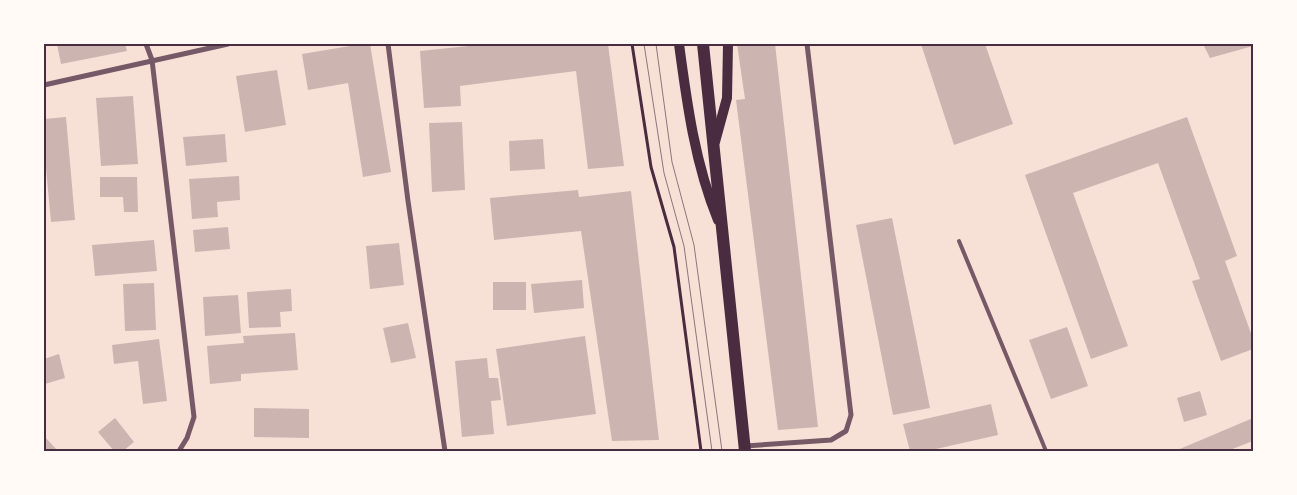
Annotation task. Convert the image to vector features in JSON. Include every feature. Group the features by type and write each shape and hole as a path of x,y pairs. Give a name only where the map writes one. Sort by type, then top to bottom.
{"main road":[{"path":"679,44 702,176 721,227"},
{"path":"703,44 745,449"},
{"path":"713,150 727,98 728,44"}],"street":[{"path":"146,44 152,60 194,417 187,438 180,451"},
{"path":"44,85 228,44"},
{"path":"388,44 408,201 445,451"},
{"path":"745,449 831,440 846,431 851,415 807,44"}],"lane":[{"path":"958,241 1046,451"}],"path":[{"path":"632,44 650,167 674,247 701,451"}],"building":[{"path":"57,44 125,44 127,51 61,64"},
{"path":"370,44 391,172 363,177 348,83 308,90 302,54"},
{"path":"488,44 608,44 624,166 588,169 576,71 460,86 461,106 424,108 420,51"},
{"path":"737,44 775,44 818,427 778,430 736,100 745,99"},
{"path":"921,44 985,44 1013,124 954,145"},
{"path":"1203,44 1253,44 1253,46 1210,58"},
{"path":"277,70 286,125 245,132 236,76"},
{"path":"133,96 138,164 101,166 96,98"},
{"path":"66,117 75,220 51,222 44,147 44,119"},
{"path":"1187,117 1237,256 1225,261 1253,339 1253,349 1221,361 1192,281 1200,279 1158,163 1073,193 1128,346 1091,359 1025,175"},
{"path":"462,122 465,190 432,192 429,123"},
{"path":"225,134 227,162 186,166 183,137"},
{"path":"543,139 545,169 510,171 509,141"},
{"path":"239,176 240,200 217,202 218,217 192,219 189,179"},
{"path":"100,177 137,177 138,212 124,212 123,197 100,197"},
{"path":"578,190 579,197 631,191 659,440 612,441 581,231 494,240 490,198"},
{"path":"892,218 930,408 893,415 856,225"},
{"path":"228,227 230,249 195,252 193,230"},
{"path":"154,240 157,271 95,276 92,245"},
{"path":"399,243 404,285 370,289 366,246"},
{"path":"582,280 584,308 534,313 531,284"},
{"path":"493,282 526,282 526,310 493,310"},
{"path":"154,283 156,330 125,331 123,284"},
{"path":"291,289 292,311 280,312 281,327 249,328 247,292"},
{"path":"238,295 241,333 205,336 203,297"},
{"path":"408,323 416,358 391,363 383,328"},
{"path":"1067,327 1088,386 1051,399 1029,340"},
{"path":"295,333 298,370 241,374 241,381 210,384 207,346 244,343 243,336"},
{"path":"585,336 596,414 507,426 496,349"},
{"path":"159,339 167,401 143,404 138,361 114,364 112,345"},
{"path":"59,354 65,378 45,384 44,359"},
{"path":"487,358 489,378 498,378 501,400 491,401 494,434 462,437 455,361"},
{"path":"1200,391 1207,415 1184,422 1177,398"},
{"path":"991,404 998,435 927,451 910,451 903,424"},
{"path":"254,408 309,409 309,438 254,437"},
{"path":"115,418 134,442 123,451 114,451 98,432"},
{"path":"1253,418 1253,441 1227,451 1175,451"},
{"path":"44,436 58,451 44,451"}],"tram line":[{"path":"644,44 664,173 684,246 712,451"},
{"path":"656,44 672,162 694,245 722,451"}]}
